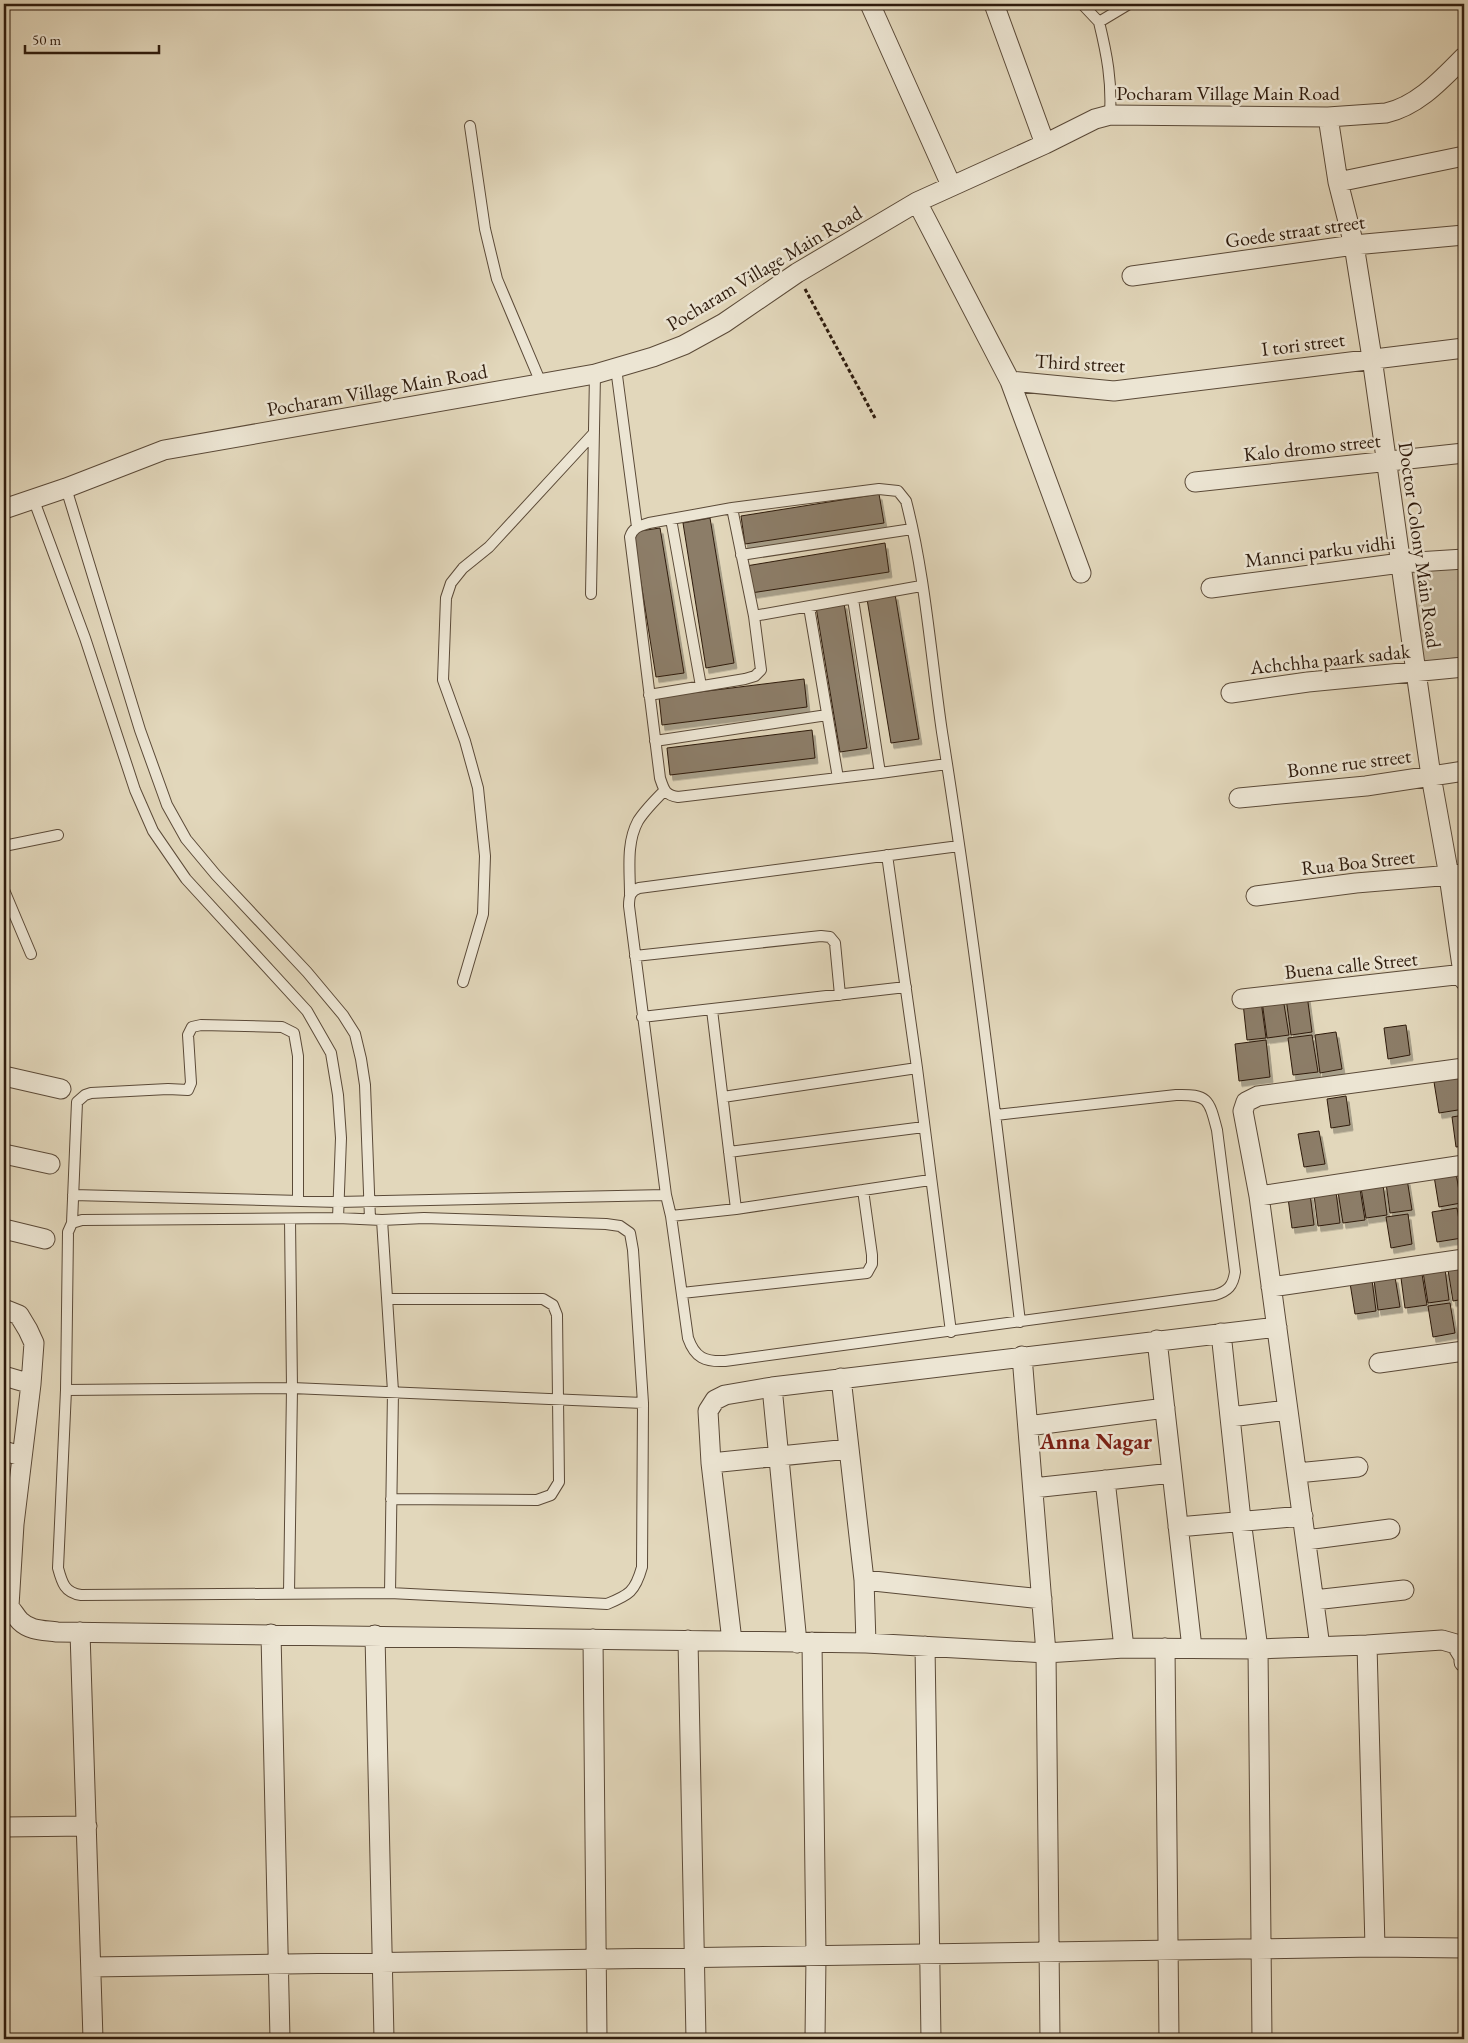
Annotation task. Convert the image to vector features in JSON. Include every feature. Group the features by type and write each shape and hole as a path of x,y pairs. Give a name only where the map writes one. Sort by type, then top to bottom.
{"street":[{"path":"870,4 951,185"},
{"path":"994,4 1045,144"},
{"name":"Pocharam Village Main Road","path":"4,509 66,488 164,450 595,374 653,357 684,345 724,323 797,273 917,202 1045,144 1095,119 1110,115 1328,117 1394,111 1430,90 1464,57"},
{"name":"Doctor Colony Main Road","path":"1328,117 1338,182 1354,245 1372,358 1431,776 1457,875 1464,976"},
{"path":"1338,182 1464,156"},
{"path":"917,202 1010,381 1081,573"},
{"name":"Goede straat street","path":"1132,276 1354,245 1464,235"},
{"name":"I tori street","path":"1149,387 1464,348"},
{"name":"Third street","path":"1010,381 1114,391 1149,387"},
{"name":"Kalo dromo street","path":"1195,482 1464,453"},
{"name":"Mannci parku vidhi","path":"1211,588 1401,562 1464,559"},
{"name":"Achchha paark sadak","path":"1231,693 1308,682 1464,667"},
{"name":"Bonne rue street","path":"1239,798 1366,786 1464,771"},
{"name":"Rua Boa Street","path":"1256,896 1356,883 1457,875"},
{"name":"Buena calle Street","path":"1242,999 1464,976"},
{"path":"1320,1647 1259,1196 1243,1111 1246,1102 1258,1096 1464,1068"},
{"path":"4,1076 61,1089"},
{"path":"4,1154 50,1164"},
{"path":"1259,1196 1464,1165"},
{"path":"4,1229 45,1239"},
{"path":"1272,1287 1464,1259"},
{"path":"4,1308 19,1315 34,1343 31,1384 13,1454 6,1605 20,1622 31,1629 80,1632 866,1643 1046,1653 1124,1648 1258,1649 1320,1647 1442,1640 1456,1644 1464,1657 1464,1662"},
{"path":"732,1641 711,1463 708,1411 715,1400 725,1395 841,1378 1277,1327"},
{"path":"1221,1333 1241,1520 1258,1649 1263,1949 1262,2039"},
{"path":"1157,1340 1192,1648"},
{"path":"1379,1363 1464,1351"},
{"path":"1022,1356 1046,1653 1050,2039"},
{"path":"4,1376 31,1384"},
{"path":"841,1378 864,1580 866,1643"},
{"path":"772,1387 804,1643 816,1956 815,2039"},
{"path":"1028,1426 1165,1408"},
{"path":"1230,1417 1288,1410"},
{"path":"711,1463 849,1449"},
{"path":"1297,1473 1358,1467"},
{"path":"1033,1488 1172,1474"},
{"path":"1105,1480 1124,1648"},
{"path":"1178,1527 1303,1516"},
{"path":"1306,1540 1390,1529"},
{"path":"864,1580 1042,1599"},
{"path":"1314,1600 1404,1590"},
{"path":"80,1632 93,2039"},
{"path":"270,1634 280,2039"},
{"path":"375,1635 384,2039"},
{"path":"594,1639 597,2039"},
{"path":"688,1640 696,2039"},
{"path":"1367,1645 1375,1947"},
{"path":"925,1646 931,2039"},
{"path":"1164,1648 1169,2039"},
{"path":"4,1827 86,1826"},
{"path":"91,1967 1375,1947 1464,1948"}],"lane":[{"path":"1082,4 1099,22 1109,63 1110,115"},
{"path":"1099,22 1129,4"},
{"path":"470,126 485,229 497,279 541,383"},
{"path":"616,368 637,526"},
{"path":"591,594 595,374"},
{"path":"463,982 483,914 485,856 478,788 465,741 443,680 446,598 451,583 463,568 489,547 594,433"},
{"path":"66,488 140,730 167,805 186,839 210,868 307,972 343,1015 355,1034 365,1085 370,1219"},
{"path":"947,764 678,797 670,796 664,791 655,741 630,537 632,531 637,526 732,508 879,489 898,491 906,501 921,586 960,846 996,1115 1020,1322"},
{"path":"33,498 85,638 135,790 153,831 186,879 307,1011 331,1053 338,1095 341,1138 338,1218"},
{"path":"649,695 745,679 759,674 762,665 732,508"},
{"path":"671,519 701,686"},
{"path":"741,555 912,529"},
{"path":"754,616 921,586"},
{"path":"853,599 880,773"},
{"path":"809,607 838,778"},
{"path":"655,741 827,715"},
{"path":"664,791 639,820 633,834 630,847 629,906 666,1195 671,1216 691,1346 695,1353 703,1358 714,1361 951,1332 1215,1295 1229,1289 1234,1282 1235,1272 1217,1130 1212,1109 1203,1098 1196,1095 1176,1095 996,1115"},
{"path":"4,846 58,835"},
{"path":"630,895 633,890 639,888 960,846"},
{"path":"886,855 917,1068 951,1332"},
{"path":"4,890 31,954"},
{"path":"635,956 821,936 830,937 834,944 840,995"},
{"path":"642,1017 906,988"},
{"path":"712,1010 736,1209"},
{"path":"72,1223 82,1220 290,1220 338,1218 382,1220 424,1218 606,1224 626,1229 630,1233 634,1250 643,1403 642,1567 637,1584 624,1597 607,1604 390,1593 81,1595 72,1594 66,1589 58,1568 66,1390 68,1232 72,1223 77,1102 85,1095 91,1093 168,1089 188,1090 191,1083 188,1035 192,1028 201,1024 282,1027 294,1033 298,1056 298,1201"},
{"path":"723,1097 917,1068"},
{"path":"730,1152 924,1127"},
{"path":"671,1216 736,1209 930,1180"},
{"path":"682,1294 867,1273 872,1264 872,1255 863,1190"},
{"path":"73,1195 338,1202 666,1195"},
{"path":"289,1593 292,1388 290,1220"},
{"path":"382,1220 394,1391 390,1593"},
{"path":"387,1299 543,1299 553,1305 557,1315 559,1482 551,1495 537,1500 391,1499"},
{"path":"66,1390 292,1388 643,1403"}],"path":[{"path":"797,273 875,418"}],"shaded area":[{"path":"1464,566 1464,657 1420,662 1409,572"}],"building":[{"path":"879,494 884,523 745,544 741,516"},
{"path":"710,518 734,663 706,668 683,523"},
{"path":"660,528 684,673 656,677 633,532"},
{"path":"885,543 889,572 751,593 746,566"},
{"path":"895,594 919,739 891,743 867,599"},
{"path":"844,603 867,748 840,752 816,607"},
{"path":"804,679 807,707 662,725 659,697"},
{"path":"812,730 815,758 670,775 667,748"},
{"path":"1307,995 1312,1032 1291,1035 1286,998"},
{"path":"1283,998 1289,1035 1267,1038 1262,1001"},
{"path":"1261,1001 1266,1038 1247,1040 1243,1003"},
{"path":"1406,1025 1410,1055 1388,1059 1384,1028"},
{"path":"1336,1032 1342,1069 1320,1073 1315,1035"},
{"path":"1312,1035 1318,1072 1293,1075 1288,1038"},
{"path":"1266,1040 1270,1077 1239,1081 1235,1044"},
{"path":"1460,1078 1464,1109 1439,1113 1434,1082"},
{"path":"1346,1096 1350,1125 1331,1128 1327,1099"},
{"path":"1464,1115 1464,1146 1456,1147 1452,1117"},
{"path":"1319,1131 1325,1164 1304,1167 1298,1134"},
{"path":"1456,1173 1461,1203 1439,1207 1434,1176"},
{"path":"1407,1179 1412,1210 1390,1213 1386,1183"},
{"path":"1383,1185 1387,1215 1366,1218 1361,1188"},
{"path":"1360,1189 1365,1220 1343,1223 1338,1192"},
{"path":"1336,1192 1340,1223 1318,1226 1314,1195"},
{"path":"1310,1194 1314,1225 1292,1228 1288,1198"},
{"path":"1457,1208 1462,1238 1437,1242 1432,1212"},
{"path":"1408,1214 1412,1244 1391,1248 1386,1217"},
{"path":"1464,1268 1464,1299 1453,1301 1448,1270"},
{"path":"1445,1269 1449,1300 1428,1303 1423,1272"},
{"path":"1422,1274 1427,1305 1405,1308 1401,1278"},
{"path":"1395,1277 1400,1307 1378,1310 1374,1280"},
{"path":"1372,1280 1376,1311 1355,1314 1350,1283"},
{"path":"1450,1303 1455,1333 1433,1337 1428,1306"}],"district":[{"name":"Anna Nagar","path":"1096,1441"}]}
